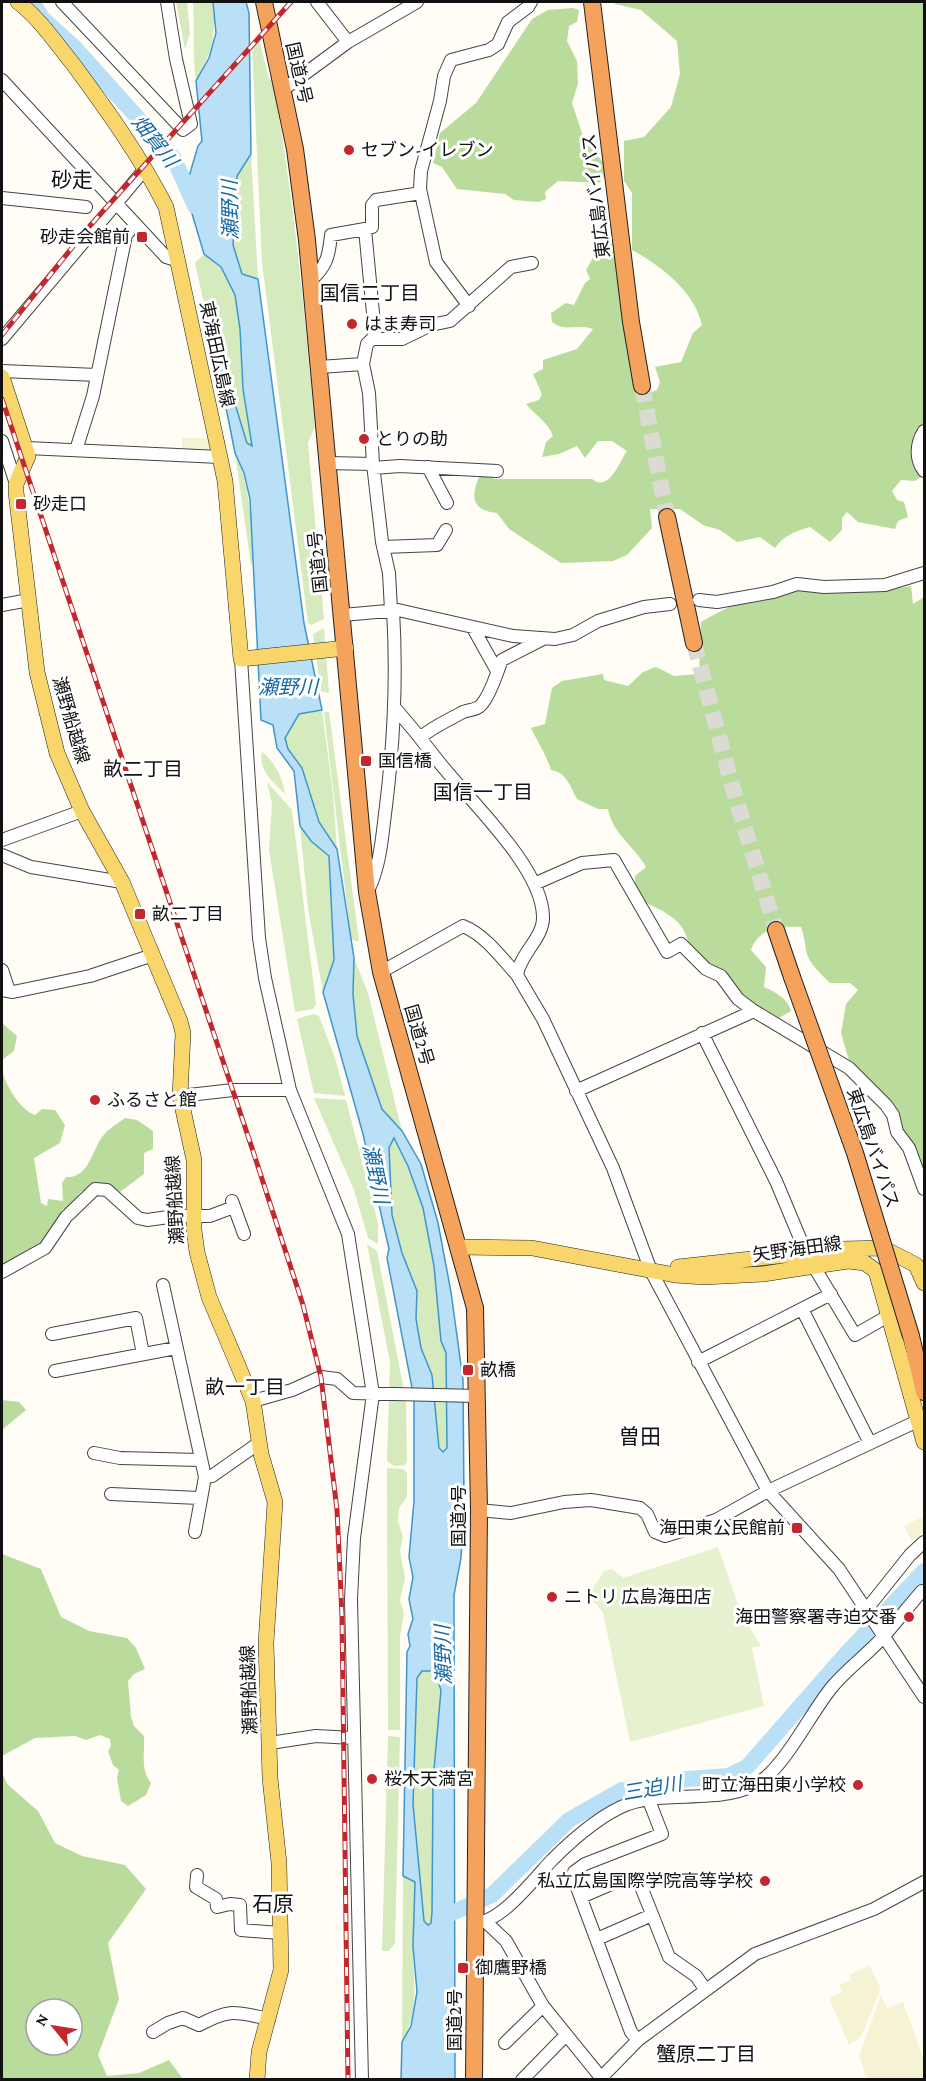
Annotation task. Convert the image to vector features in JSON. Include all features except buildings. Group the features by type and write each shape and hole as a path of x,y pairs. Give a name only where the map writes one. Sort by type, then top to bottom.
{"highway":[{"name":"国道2号","path":"264,2 295,149 311,280 344,615 337,649 367,892 381,972 460,1247 475,1308 472,1396 479,1510 477,1892 480,1922 474,2079"},
{"name":"東広島バイパス","path":"592,2 642,386"},
{"path":"667,517 694,643"},
{"name":"東広島バイパス","path":"776,930 855,1153 924,1381"},
{"path":"911,1336 924,1375"},
{"path":"911,1336 924,1392"}],"main road":[{"name":"東海田広島線","path":"18,2 62,50 109,112 166,207 220,458 232,535 244,658"},
{"path":"2,377 27,448"},
{"name":"瀬野船越線","path":"27,448 28,456 16,484 28,600 45,713 57,753 82,811 122,882 175,1006 183,1034 180,1096 194,1160 195,1242 209,1297 253,1401 259,1443 271,1485 275,1515 266,1643 272,1800 279,1863 281,1970 259,2052 256,2079"},
{"path":"244,658 337,649"},
{"name":"矢野海田線","path":"460,1247 532,1248 651,1271 811,1261 858,1261 876,1271"},
{"name":"矢野海田線","path":"811,1261 863,1248 883,1248 920,1262 924,1283"},
{"path":"894,1252 883,1254 876,1271 921,1420 924,1442"}],"street":[{"path":"62,2 183,130 191,124 176,59 168,2"},
{"path":"317,2 348,42"},
{"path":"284,89 348,42 417,2"},
{"path":"469,306 436,262 421,193 421,171 438,111 444,76 451,60 489,50 498,44 507,22 528,7 531,2"},
{"path":"2,80 166,257 176,260"},
{"path":"2,339 145,169"},
{"path":"311,280 323,270 331,235 372,227 372,205 376,200 421,193"},
{"path":"2,198 86,207"},
{"path":"76,450 97,375 126,235 135,224"},
{"path":"365,229 375,334 368,344 363,364 369,393 373,466 383,546 389,573 397,671 378,866 367,892"},
{"path":"372,339 408,337 427,326 450,321 511,267 532,263"},
{"path":"319,367 363,364"},
{"path":"2,371 97,375"},
{"path":"924,431 918,446 918,458 924,471"},
{"path":"2,445 16,484"},
{"path":"27,448 220,458"},
{"path":"328,463 498,471"},
{"path":"428,467 447,503"},
{"path":"383,546 437,545 446,530"},
{"path":"699,600 717,602 773,592 797,584 824,587 885,585 924,573"},
{"path":"2,605 28,600"},
{"path":"344,615 392,610 473,628 544,639 573,635 598,621 644,607 670,604"},
{"path":"473,628 497,671"},
{"path":"420,738 431,728 451,721 462,712 479,708 486,699 502,660 544,639"},
{"path":"244,658 259,938 265,978 290,1090 344,1219 379,1394 354,1539 351,1599 362,2079"},
{"path":"395,708 513,850 534,884 543,918 540,929 520,960 517,975"},
{"path":"2,840 82,811"},
{"path":"2,855 31,867 122,882"},
{"path":"534,884 582,862 614,860 667,952 681,944 706,969 721,976 738,999 849,1068 886,1106 897,1132 909,1148 924,1189"},
{"path":"381,972 463,926 472,930 494,948 517,975 543,1019 613,1168 651,1271 666,1295 698,1362 768,1491 839,1569 924,1697"},
{"path":"2,970 5,991 90,976 153,955"},
{"path":"576,1091 754,1011"},
{"path":"702,1033 776,1181 811,1261 855,1335 890,1315"},
{"path":"180,1096 232,1090 290,1090"},
{"path":"2,1272 45,1248 66,1217 95,1189 107,1190 142,1220 194,1215 210,1216 233,1203 244,1234"},
{"path":"163,1285 204,1477 195,1532"},
{"path":"698,1362 831,1294"},
{"path":"802,1309 870,1443"},
{"path":"52,1334 136,1318 143,1354"},
{"path":"55,1371 176,1348"},
{"path":"253,1401 292,1390 321,1377 337,1378 353,1393 472,1396"},
{"path":"479,1510 510,1513 564,1502 591,1500 640,1508 647,1514 656,1534 665,1536 716,1520 768,1491 921,1420"},
{"path":"204,1477 217,1472 259,1443"},
{"path":"94,1453 120,1458 200,1460"},
{"path":"111,1494 199,1498"},
{"path":"867,1611 910,1555 924,1542"},
{"path":"922,1591 833,1686 765,1778 748,1788 716,1795 648,1798 628,1804 601,1818 554,1858 511,1903 480,1922 506,1941 543,2006 601,2079 638,2040 755,1954 874,1909 924,1882"},
{"path":"270,1743 316,1736 353,1738"},
{"path":"638,2040 631,2032 574,1872 585,1864 662,1834 648,1798"},
{"path":"197,1875 196,1887 216,1899 217,1907 230,1904 240,1905 241,1930 280,1933"},
{"path":"581,1897 625,1878 638,1879 669,1957 696,1976 705,1989"},
{"path":"597,1939 652,1915"},
{"path":"506,2043 543,2006"},
{"path":"153,2032 168,2023 183,2018 199,2025 223,2013 232,2012 269,2019"},
{"path":"522,2079 565,2036"}],"shaded area":[{"path":"182,438 208,438 211,454 182,451"},
{"path":"924,1516 924,1531 912,1542 904,1526"},
{"path":"869,1965 880,1986 879,1993 861,2037 849,2045 829,1998 842,1992 839,1985 851,1980 849,1975"},
{"path":"881,1995 887,2008 903,2002 924,2060 924,2079 867,2079 859,2056"}],"green space":[{"path":"176,2 187,2 190,34 185,49"},
{"path":"193,2 213,2 214,14 212,43 196,81 194,61"},
{"path":"614,2 924,2 924,474 915,481 901,480 892,491 897,500 904,502 908,517 898,521 895,529 858,522 847,512 842,518 842,530 830,542 810,527 786,537 775,548 760,537 737,542 720,530 703,525 680,509 650,509 652,528 627,555 613,561 561,563 509,529 497,513 482,509 475,501 475,490 480,475 491,474 494,479 592,479 604,482 613,474 627,451 612,441 598,441 585,458 577,446 559,454 542,457 546,442 553,436 545,423 526,404 539,400 542,394 533,374 543,369 543,360 577,349 593,329 562,327 552,322 551,313 566,303 574,305 585,283 590,279 586,270 599,247 615,243 635,392 643,395 657,390 660,382 655,367 681,362 693,333 702,325 692,301 675,281 654,263 632,250 632,193 624,181 624,141 644,137 671,107 680,74 677,41 641,10"},
{"path":"573,8 579,10 577,22 569,26 567,41 577,61 578,84 572,103 584,139 606,166 604,177 599,183 558,181 545,192 546,199 539,202 514,200 505,194 457,189 442,167 433,163 440,133 476,103 532,19 548,10"},
{"path":"259,39 269,79 272,79 280,122 298,253 315,427 308,443 324,619 311,625 308,623 262,262 252,46"},
{"path":"251,154 258,279 242,274 233,245 237,176"},
{"path":"204,254 221,267 235,295 240,329 243,389 253,446 247,443 219,352 215,352 195,263"},
{"path":"235,453 244,478 249,503 254,556 251,565"},
{"path":"911,586 913,604 924,597 924,1169 903,1134 899,1113 850,1064 841,1033 846,1004 858,990 850,983 830,983 810,960 801,927 785,927 771,930 759,937 751,950 766,967 764,987 781,996 791,1011 779,1018 748,1001 689,946 687,937 678,923 666,913 643,901 635,884 635,876 646,867 619,833 610,818 608,809 598,809 577,799 565,777 551,770 531,728 545,724 552,688 562,681 603,674 604,680 628,686 643,672 656,667 674,676 699,674 701,622 744,600 779,591 881,590"},
{"path":"324,628 329,693 321,691 313,634"},
{"path":"322,710 333,794 337,849 319,822 302,768 288,749 285,738 299,714"},
{"path":"324,712 329,712 359,941 351,939"},
{"path":"262,752 278,771 285,794 264,770"},
{"path":"267,782 292,810 316,1004 313,1009 295,1012 269,850 272,803"},
{"path":"300,826 311,841 329,856 334,960 323,992 308,909"},
{"path":"354,958 368,993 402,1131 382,1109 357,1036 353,994"},
{"path":"313,1014 319,1016 335,1058 345,1096 314,1093 297,1019"},
{"path":"2,1023 17,1036 14,1051 2,1060"},
{"path":"2,1070 10,1089 24,1108 35,1115 42,1109 55,1110 65,1125 60,1143 34,1158 41,1203 47,1206 48,1199 63,1201 62,1183 66,1177 80,1174 102,1137 125,1118 137,1120 153,1131 153,1149 144,1153 144,1174 120,1192 102,1183 87,1192 82,1191 78,1195 77,1203 71,1209 63,1209 47,1240 2,1269"},
{"path":"314,1098 346,1100 378,1223 378,1244 368,1238 354,1190"},
{"path":"394,1137 408,1166 423,1208 434,1266 441,1341 446,1353 447,1448 443,1452 439,1448 432,1376 421,1348 416,1319 417,1291 402,1253 392,1215 389,1148"},
{"path":"367,1244 377,1251 406,1401 407,1461 405,1465 394,1466 387,1461 390,1362"},
{"path":"2,1400 19,1402 26,1410 2,1430"},
{"path":"387,1468 403,1469 407,1473 407,1497 399,1508 398,1521 403,1537 400,1551 405,1578 400,1600 404,1613 400,1636 400,1730 388,1730"},
{"path":"718,1547 741,1613 761,1646 752,1648 764,1706 630,1742 603,1612 588,1596 604,1571 612,1569 623,1578"},
{"path":"2,1554 41,1569 61,1617 89,1631 127,1638 136,1648 145,1669 134,1674 128,1681 131,1717 134,1726 144,1736 144,1766 151,1783 146,1795 128,1806 121,1801 117,1778 119,1770 113,1765 108,1751 111,1746 110,1739 100,1735 86,1740 75,1736 35,1738 2,1756"},
{"path":"422,1671 430,1671 436,1676 441,1690 433,1781 432,1912 431,1923 428,1925 424,1921 413,1804 417,1678"},
{"path":"388,1736 400,1737 395,1943 389,1951 382,1951"},
{"path":"2,1772 7,1784 38,1811 55,1843 82,1856 125,1865 146,1889 108,1943 119,1999 98,2055 107,2076 139,2073 169,2060 183,2079 2,2079"},
{"path":"403,1876 415,1882 415,1890 413,2007 408,2030 402,2042"}],"water":[{"name":"瀬野川","path":"213,2 246,2 249,13 251,154 237,176 233,245 242,274 258,279 304,623 322,710 299,714 285,738 288,749 302,768 319,822 337,849 354,958 353,994 357,1036 382,1109 402,1131 421,1164 438,1223 451,1292 463,1380 464,1506 461,1558 454,1595 455,2079 401,2079 402,2042 411,2026 417,1992 413,1946 415,1882 403,1876 407,1652 410,1646 408,1634 413,1619 409,1599 413,1577 409,1557 414,1501 414,1398 387,1258 389,1249 363,1134 323,992 334,960 329,856 311,841 300,826 294,771 277,748 273,725 261,720 250,499 244,473 235,453 215,352 219,352 247,443 252,446 243,389 240,329 235,295 221,267 204,254 185,190 198,146 202,141 196,81 209,58 216,33","holes":["394,1138 408,1166 423,1208 434,1266 441,1341 446,1353 447,1448 443,1452 439,1448 432,1375 421,1348 416,1319 417,1291 402,1253 392,1215 389,1148","422,1671 430,1671 436,1676 441,1690 433,1781 432,1912 431,1923 428,1925 424,1921 413,1804 417,1678"]}],"waterway":[{"name":"畑賀川","path":"32,2 43,19 75,48 173,157 195,206"},
{"name":"三迫川","path":"441,1918 492,1895 569,1820 622,1790 649,1788 687,1779 728,1776 747,1767 846,1654 924,1571"}],"tunnel":[{"path":"642,386 667,517"},
{"path":"694,643 733,789 776,930"}],"railway":[{"path":"2,335 87,229 291,2"},
{"path":"2,399 252,1148 303,1305 321,1377 337,1510 342,1616 348,2080"}],"place":[{"name":"セブン-イレブン","path":"349,150"},
{"name":"砂走会館前","path":"142,237"},
{"name":"はま寿司","path":"352,324"},
{"name":"とりの助","path":"364,439"},
{"name":"砂走口","path":"21,504"},
{"name":"国信橋","path":"366,761"},
{"name":"畝二丁目","path":"140,914"},
{"name":"ふるさと館","path":"95,1100"},
{"name":"畝橋","path":"468,1370"},
{"name":"海田東公民館前","path":"797,1528"},
{"name":"ニトリ 広島海田店","path":"552,1597"},
{"name":"海田警察署寺迫交番","path":"909,1617"},
{"name":"桜木天満宮","path":"372,1779"},
{"name":"町立海田東小学校","path":"858,1785"},
{"name":"私立広島国際学院高等学校","path":"765,1881"},
{"name":"御鷹野橋","path":"463,1968"}],"district":[{"name":"砂走","path":"72,180"},
{"name":"国信二丁目","path":"370,293"},
{"name":"畝二丁目","path":"143,769"},
{"name":"国信一丁目","path":"483,792"},
{"name":"畝一丁目","path":"245,1387"},
{"name":"曽田","path":"640,1437"},
{"name":"石原","path":"273,1904"},
{"name":"蟹原二丁目","path":"706,2054"}]}
